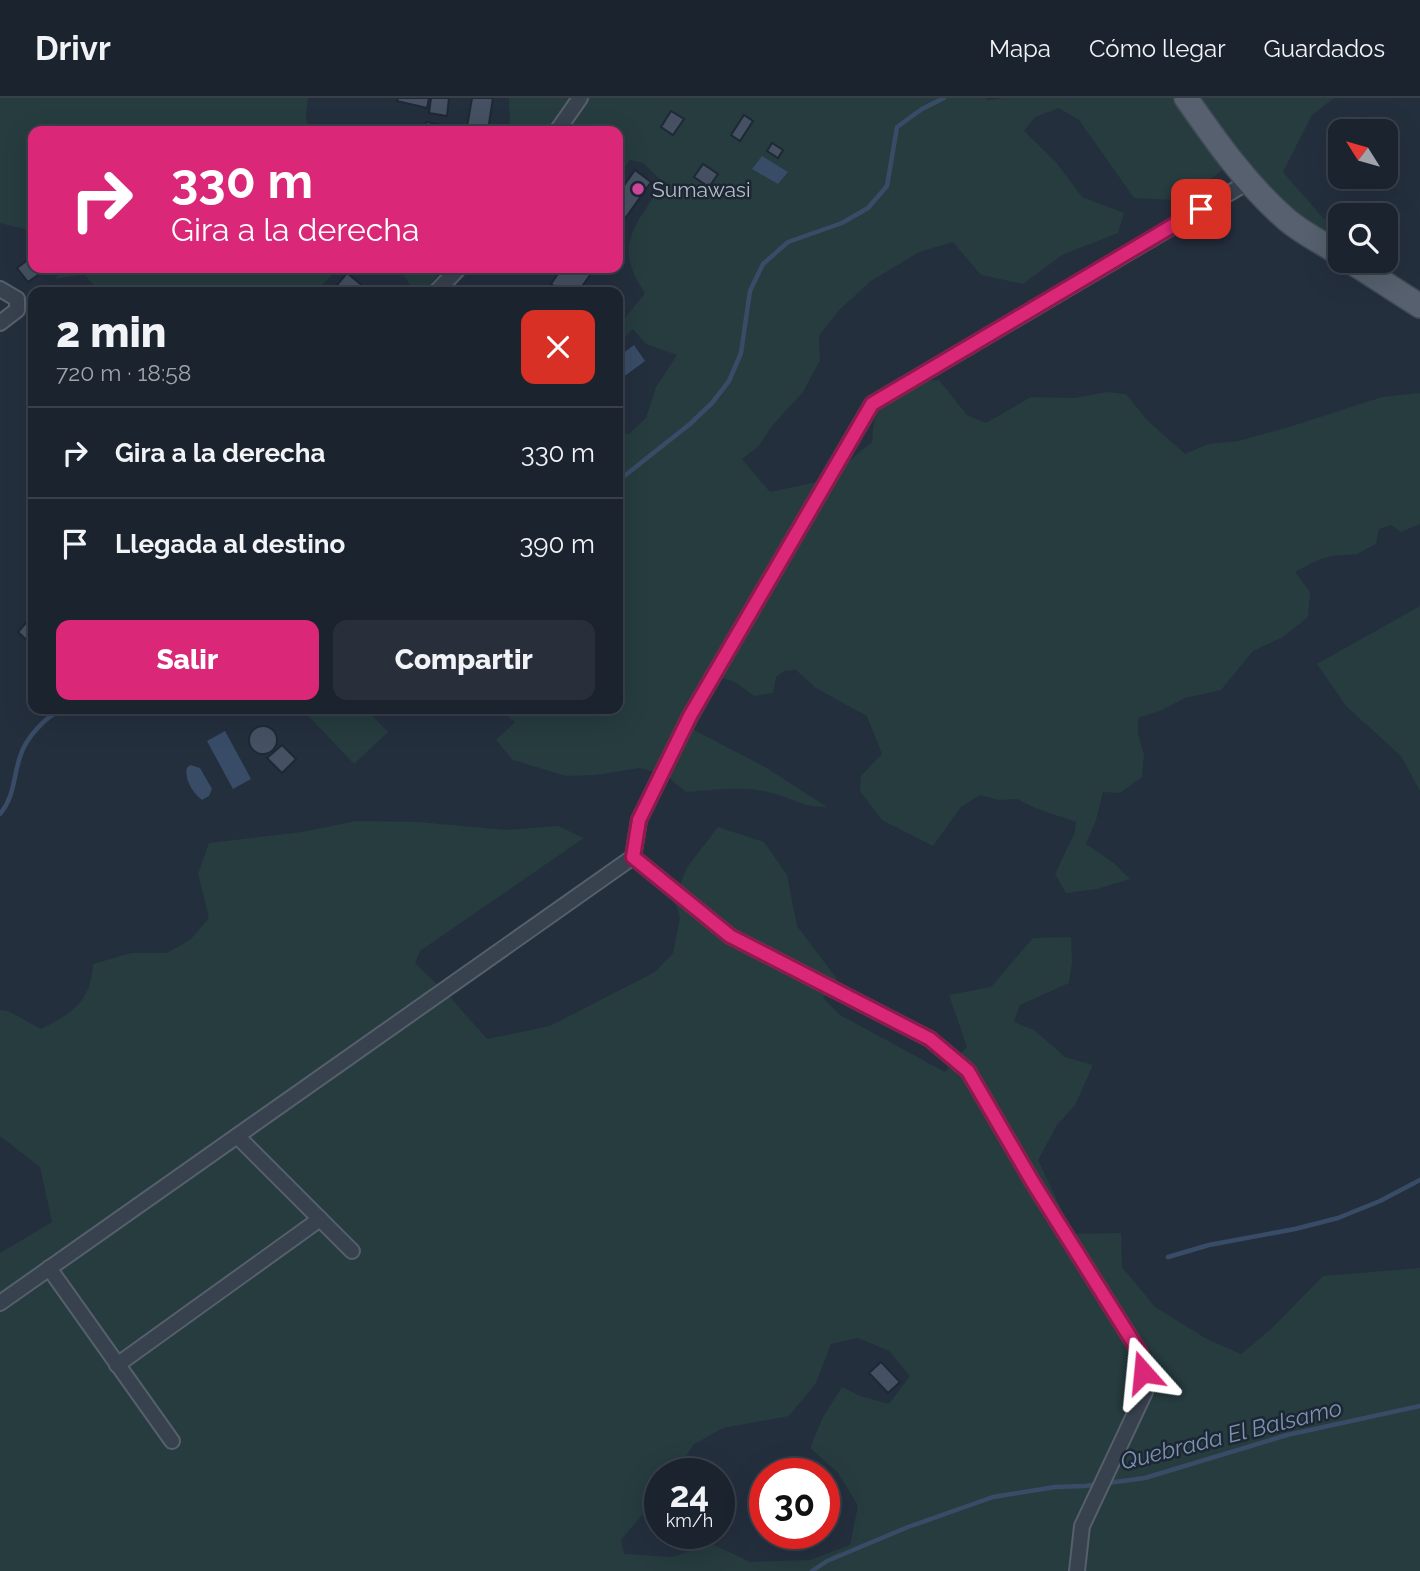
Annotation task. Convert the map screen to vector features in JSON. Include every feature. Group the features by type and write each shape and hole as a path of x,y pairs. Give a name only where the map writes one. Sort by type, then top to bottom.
{"main road":[{"path":"1186,98 1226,156 1248,182 1287,220 1328,246"},
{"path":"1369,273 1420,306"}],"street":[{"path":"560,126 580,98"},
{"path":"0,1303 633,857 639,820 690,716 872,404 1248,182"},
{"path":"441,287 453,273"},
{"path":"0,289 17,299 17,310 0,323"},
{"path":"633,857 730,936 930,1039 968,1071 1032,1181 1140,1353 1145,1392 1082,1526 1077,1571"},
{"path":"237,1136 352,1251"},
{"path":"117,1364 320,1219"},
{"path":"49,1268 172,1441"}],"green space":[{"path":"0,98 308,98 308,126 28,126 28,230 0,223"},
{"path":"509,98 1334,98 1312,115 1283,172 1328,221 1328,236 1272,197 1240,157 1208,181 1175,200 1134,198 1079,120 1059,108 1035,117 1024,131 1055,161 1082,197 1124,213 1118,233 1062,255 1023,284 981,275 953,242 919,252 871,281 839,310 819,336 820,360 803,392 771,427 759,446 742,459 770,492 826,480 872,442 876,417 889,400 913,385 939,380 967,415 986,423 1031,397 1074,398 1107,392 1126,394 1148,421 1185,454 1208,444 1238,441 1382,397 1420,393 1420,524 1401,532 1391,525 1379,529 1376,544 1357,554 1318,560 1295,572 1310,592 1308,617 1283,637 1253,651 1221,690 1185,698 1138,718 1138,734 1144,755 1142,777 1120,793 1103,792 1086,844 1115,864 1130,879 1097,889 1066,893 1055,874 1075,832 1076,822 1017,799 999,800 980,795 961,807 933,846 882,820 860,791 861,776 882,754 867,716 816,688 796,670 784,671 776,677 773,693 754,696 735,682 722,678 694,730 765,767 827,807 811,806 758,790 686,792 666,775 640,768 596,775 566,776 513,760 496,740 515,722 505,714 623,714 623,434 629,434 646,418 656,387 677,355 646,344 633,329 623,339 623,321 645,293 630,261 632,235 663,182 643,163 630,160 623,170 623,126 510,126"},
{"path":"58,273 333,273 321,287 95,287 84,274 56,279"},
{"path":"402,273 439,273 429,287 412,287"},
{"path":"1420,606 1420,791 1401,756 1346,706 1317,664"},
{"path":"307,714 371,714 388,732 354,764"},
{"path":"356,821 418,822 506,830 558,826 584,838 420,951 415,963 487,1039 550,1026 655,972 673,953 680,918 674,898 688,866 718,827 764,842 787,875 797,926 837,979 823,998 840,1015 945,1072 967,1047 949,995 991,987 1033,938 1071,937 1069,983 1020,1005 1014,1022 1034,1030 1065,1057 1093,1065 1075,1105 1057,1125 1038,1160 1073,1234 1121,1233 1122,1267 1155,1307 1207,1339 1241,1354 1272,1328 1323,1276 1420,1268 1420,1571 0,1571 0,1253 52,1222 40,1167 0,1136 0,1010 8,1011 41,1029 78,1005 88,988 93,964 131,953 167,953 190,940 209,918 198,874 209,843 302,832","holes":["858,1338 889,1351 910,1376 889,1404 860,1396 842,1387 823,1417 810,1448 821,1458 840,1458 840,1476 858,1506 850,1545 810,1560 750,1562 723,1549 697,1549 672,1557 624,1554 621,1540 644,1513 644,1458 685,1458 693,1445 723,1428 789,1416 816,1383 831,1344"]}],"water":[{"path":"762,156 788,172 778,184 752,169"},
{"path":"634,345 645,361 623,377 623,353"},
{"path":"225,731 251,779 233,789 207,741"},
{"path":"190,765 200,768 212,789 209,796 202,800 188,781 186,772"}],"building":[{"path":"398,98 429,98 427,108 397,101"},
{"path":"431,98 449,98 447,116 429,113"},
{"path":"472,98 493,98 489,126 467,126"},
{"path":"671,111 684,119 673,135 661,127"},
{"path":"744,115 753,121 740,141 731,135"},
{"path":"426,122 450,126 426,126"},
{"path":"772,143 783,150 778,158 767,151"},
{"path":"703,164 718,174 709,187 694,177"},
{"path":"635,170 651,182 624,220 623,219 623,187"},
{"path":"28,260 28,273 41,273 28,282 17,268"},
{"path":"347,273 364,287 340,287 337,285"},
{"path":"559,273 591,273 582,287 556,287 551,284"},
{"path":"28,621 28,641 18,632"},
{"path":"263,726 273,730 277,740 273,750 263,754 253,750 249,740 253,730"},
{"path":"282,745 296,759 282,773 267,758"},
{"path":"881,1362 900,1382 888,1393 869,1373"}],"waterway":[{"path":"623,477 690,424 712,403 729,381 741,353 750,291 763,264 788,242 842,223 868,208 887,186 897,127 922,109 944,98"},
{"path":"0,814 11,793 26,743 43,722 54,714"},
{"path":"1168,1257 1209,1245 1338,1218 1380,1201 1420,1180"},
{"name":"Quebrada El Balsamo","path":"812,1571 827,1561 908,1527 993,1497 1055,1487 1145,1478 1287,1435 1420,1406"}],"place":[{"name":"Sumawasi","path":"638,189"}],"route":[{"path":"1143,1372 1140,1353 1032,1181 968,1071 930,1039 730,936 633,857 639,820 690,716 872,404 1201,209"}]}
